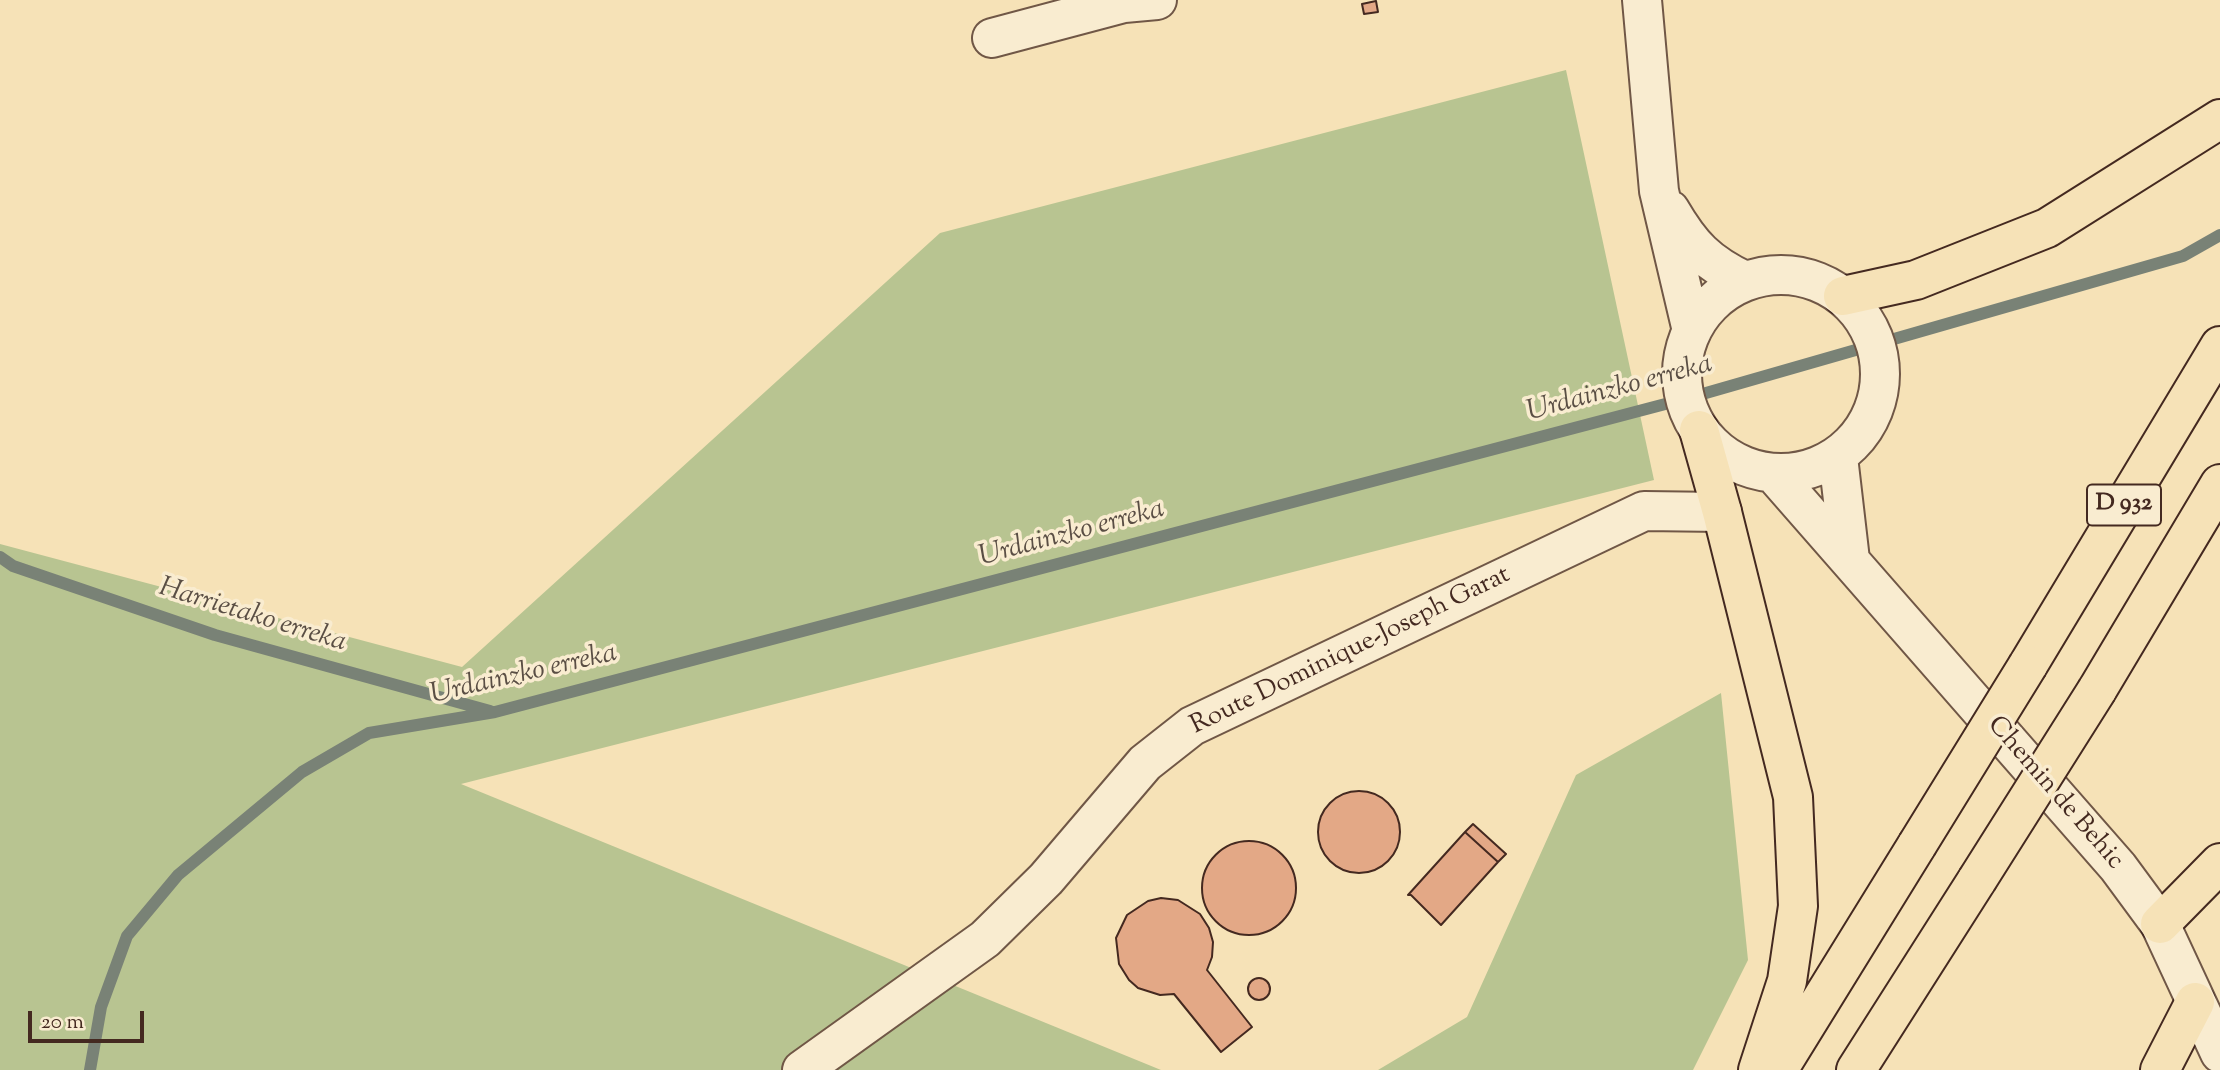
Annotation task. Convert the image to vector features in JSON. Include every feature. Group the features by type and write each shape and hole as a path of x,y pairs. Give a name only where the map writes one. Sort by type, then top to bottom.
{"highway":[{"path":"1843,296 1916,279 2047,228 2220,118"},
{"name":"D 932","path":"1778,1070 2028,665 2220,346"},
{"path":"1690,406 1722,512 1793,797 1798,906 1787,981 1758,1070"},
{"name":"D 932","path":"1856,1070 2097,690 2220,484"},
{"path":"2160,924 2220,863"},
{"path":"2160,1070 2195,1002"}],"street":[{"path":"992,38 1124,4 1157,0"},
{"path":"1642,0 1658,191 1692,331"},
{"path":"1658,191 1686,237 1717,268 1745,281"},
{"path":"1797,274 1843,296 1868,325 1881,368 1879,396 1866,427 1838,457 1807,471 1774,474 1740,465 1724,455 1690,406 1682,355 1703,313 1721,294 1745,281 1763,276 1797,274"},
{"path":"1838,457 1850,560"},
{"name":"Chemin de Behic","path":"1774,474 2118,867 2160,924 2220,1053"},
{"name":"Route Dominique-Joseph Garat","path":"803,1070 985,939 1046,879 1145,763 1192,726 1644,511 1722,512"}],"green space":[{"path":"1566,70 1654,480 461,784 1161,1070 0,1070 0,544 462,667 940,233"},
{"path":"1721,693 1748,960 1693,1070 1378,1070 1467,1017 1576,775"}],"building":[{"path":"1376,1 1378,12 1364,14 1362,4"},
{"path":"1359,791 1375,794 1388,803 1397,816 1400,832 1397,848 1388,861 1375,870 1359,873 1343,870 1330,861 1321,848 1318,832 1321,816 1330,803 1343,794"},
{"path":"1473,824 1506,854 1498,862 1465,832"},
{"path":"1465,832 1498,862 1441,925 1408,895"},
{"path":"1249,841 1267,845 1282,855 1292,870 1296,888 1292,906 1282,921 1267,931 1249,935 1231,931 1216,921 1206,906 1202,888 1206,870 1216,855 1231,845"},
{"path":"1161,898 1178,900 1200,914 1209,928 1213,942 1212,957 1207,970 1252,1027 1221,1052 1174,994 1160,995 1138,988 1119,964 1116,938 1127,915 1148,901"},
{"path":"1259,978 1267,981 1270,989 1267,997 1259,1000 1251,997 1248,989 1251,981"}],"waterway":[{"name":"Urdainzko erreka","path":"90,1070 101,1007 127,936 178,875 302,772 369,733 495,712 1692,397 2183,256 2220,235"},
{"name":"Harrietako erreka","path":"0,557 13,566 215,635 490,711"}]}
